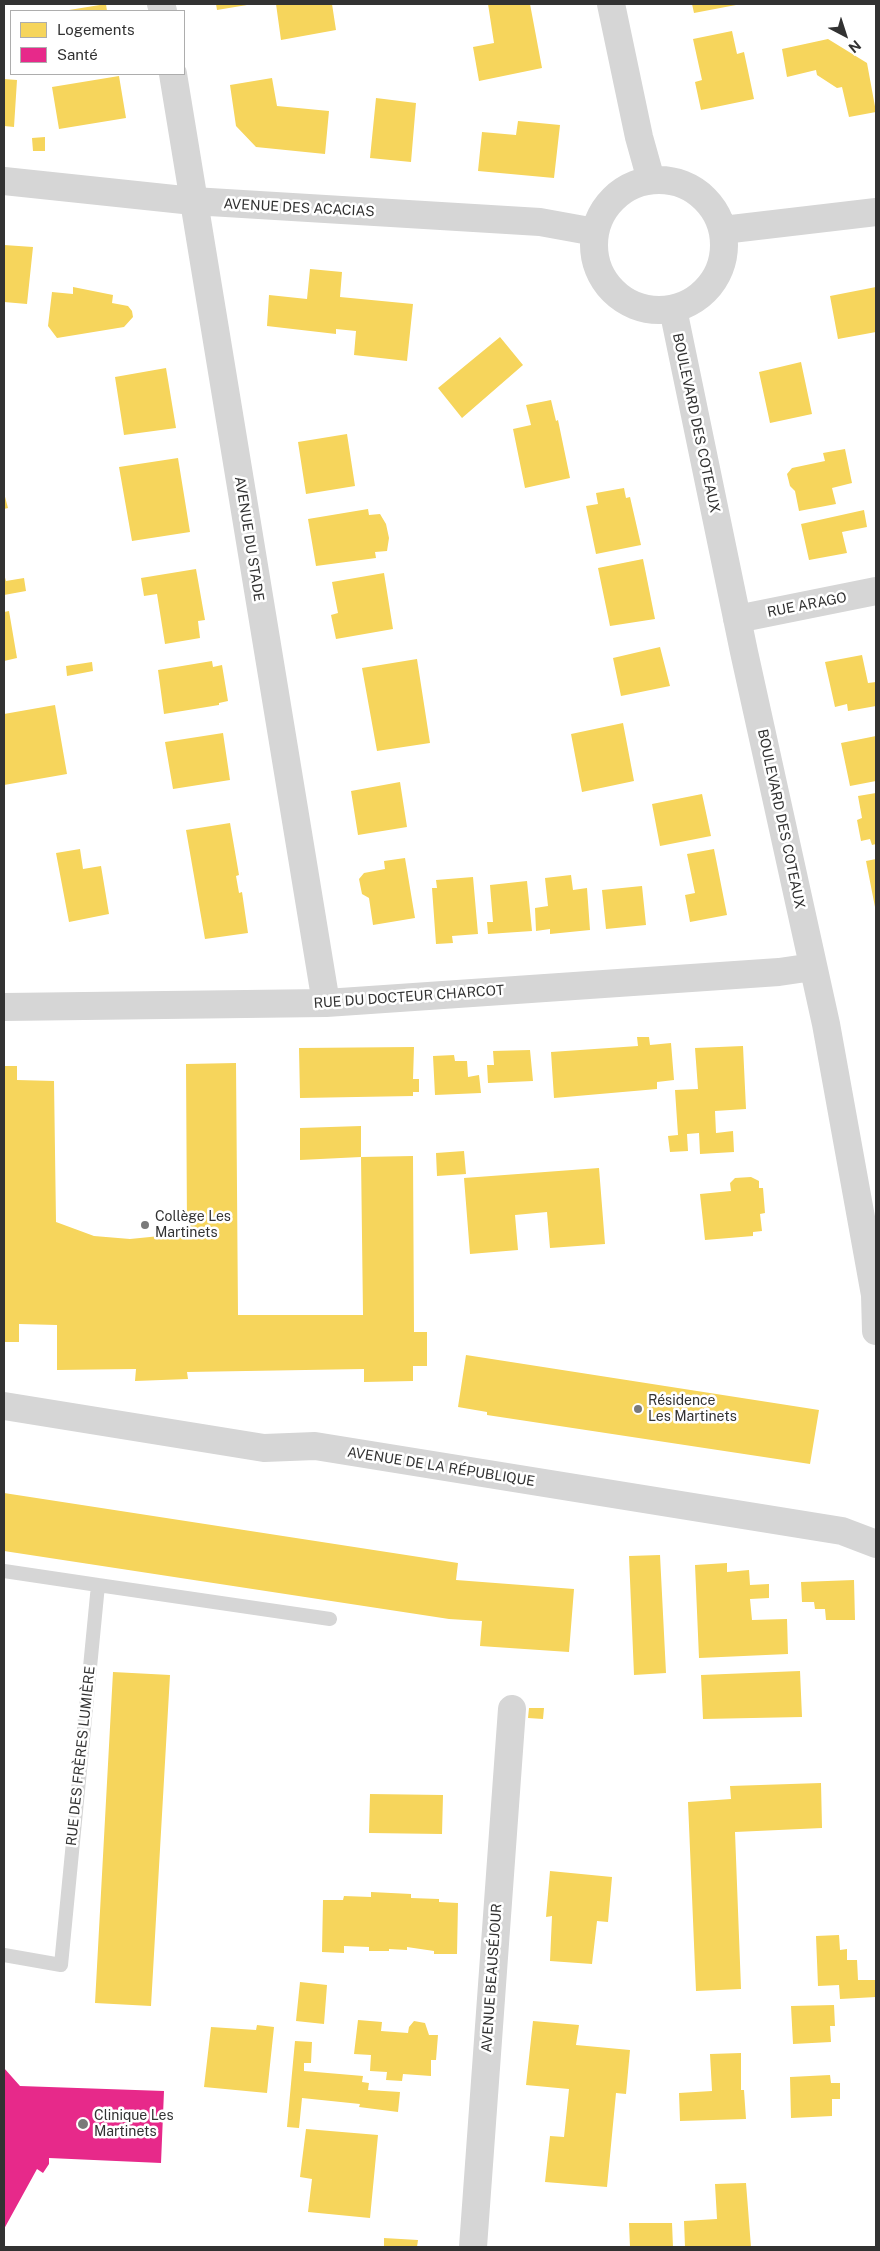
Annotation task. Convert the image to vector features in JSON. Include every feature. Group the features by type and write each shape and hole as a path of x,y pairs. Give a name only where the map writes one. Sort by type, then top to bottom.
{"street":[{"path":"611,4 639,137 651,180"},
{"name":"AVENUE DU STADE","path":"173,75 326,1003"},
{"path":"651,180 670,180 688,186 704,197 716,212 723,230 724,251 720,271 708,288 692,301 673,309 652,310 631,304 613,292 601,275 594,254 595,232 602,213 615,197 631,186 651,180"},
{"name":"AVENUE DES ACACIAS","path":"4,182 193,201 540,222 595,232"},
{"path":"723,230 876,212"},
{"name":"BOULEVARD DES COTEAUX","path":"673,309 737,619 826,1024 875,1295 876,1331"},
{"name":"RUE ARAGO","path":"737,619 876,592"},
{"name":"RUE DU DOCTEUR CHARCOT","path":"4,1007 326,1003 779,972 813,967"},
{"name":"AVENUE DE LA RÉPUBLIQUE","path":"4,1406 264,1448 315,1446 842,1531 876,1544"},
{"name":"AVENUE BEAUSÉJOUR","path":"473,2247 512,1709"}],"lane":[{"path":"4,1571 330,1619"},
{"name":"RUE DES FRÈRES LUMIÈRE","path":"4,1956 61,1965 98,1585"}],"building: Logements":[{"path":"106,4 107,10 69,10"},
{"path":"216,4 247,4 247,5 217,10"},
{"path":"276,4 332,4 336,30 281,40"},
{"path":"488,4 530,4 542,68 479,81 473,47 494,43"},
{"path":"692,4 735,4 736,5 694,13"},
{"path":"732,31 737,54 744,52 754,99 701,110 695,82 702,80 693,39"},
{"path":"828,39 867,63 876,112 849,117 842,87 837,88 817,75 816,70 787,77 782,49"},
{"path":"119,76 126,118 59,129 52,87"},
{"path":"272,78 277,106 329,111 325,154 256,147 236,126 230,85"},
{"path":"4,79 17,80 14,127 4,126"},
{"path":"376,98 416,103 411,162 370,158"},
{"path":"518,121 560,125 554,178 478,171 482,132 516,135"},
{"path":"45,137 45,151 33,151 32,138"},
{"path":"4,245 33,247 27,304 4,302"},
{"path":"310,269 342,272 340,297 413,304 407,361 354,355 356,331 336,329 336,334 267,326 269,295 307,299"},
{"path":"73,287 113,295 112,303 128,306 132,311 133,317 124,327 57,338 48,326 52,292 73,294"},
{"path":"876,287 876,332 838,339 830,296"},
{"path":"500,337 523,365 462,418 438,388"},
{"path":"801,362 812,414 770,423 759,372"},
{"path":"166,368 176,428 124,435 115,377"},
{"path":"551,400 556,421 558,420 570,478 525,488 513,429 531,425 526,405"},
{"path":"347,434 355,486 306,494 298,442"},
{"path":"845,449 852,483 832,488 836,504 799,511 795,491 790,486 787,474 792,468 825,461 823,453"},
{"path":"178,458 190,532 132,541 119,467"},
{"path":"624,488 626,498 630,497 641,545 596,554 586,506 598,504 596,493"},
{"path":"4,493 8,508 4,509"},
{"path":"368,509 369,515 380,514 386,524 389,538 387,551 375,552 376,558 316,566 308,519"},
{"path":"864,510 867,527 842,532 847,553 809,560 801,524"},
{"path":"643,559 655,619 610,626 598,568"},
{"path":"196,569 205,620 198,621 200,638 165,644 157,594 144,596 141,578"},
{"path":"384,573 393,629 336,639 331,615 338,613 332,582"},
{"path":"4,574 6,581 24,578 26,591 4,595"},
{"path":"9,611 17,658 4,661 4,612"},
{"path":"660,647 670,686 621,696 613,658"},
{"path":"862,655 868,683 876,682 876,706 848,711 847,704 835,707 825,662"},
{"path":"417,659 430,743 377,751 362,668"},
{"path":"212,661 213,667 222,665 228,701 219,703 219,705 164,714 158,670"},
{"path":"92,662 93,671 67,676 66,666"},
{"path":"55,705 67,774 4,785 4,714"},
{"path":"623,723 634,781 582,792 571,734"},
{"path":"223,733 230,780 173,789 165,742"},
{"path":"876,736 876,781 850,786 841,743"},
{"path":"400,782 407,827 358,835 351,791"},
{"path":"876,793 876,844 872,845 870,839 861,841 857,820 862,818 858,796"},
{"path":"702,794 711,836 660,846 652,804"},
{"path":"230,823 239,875 236,876 239,893 242,892 248,933 205,939 186,830"},
{"path":"80,849 83,869 101,866 109,914 69,922 56,853"},
{"path":"714,849 727,915 690,922 685,895 695,893 687,854"},
{"path":"405,858 415,918 373,925 369,898 362,894 359,879 364,873 385,869 384,861"},
{"path":"876,859 876,907 875,907 866,861"},
{"path":"571,875 573,890 587,888 590,930 550,934 550,929 536,931 535,908 548,906 545,878"},
{"path":"473,877 478,934 452,936 453,943 436,944 432,888 437,888 436,880"},
{"path":"527,881 532,931 488,934 487,922 493,922 490,885"},
{"path":"642,886 646,925 606,929 602,890"},
{"path":"637,1037 649,1037 650,1045 671,1043 674,1080 657,1082 657,1089 554,1098 551,1052 638,1046"},
{"path":"743,1046 746,1109 715,1111 716,1133 733,1131 734,1152 700,1154 699,1133 687,1134 688,1151 670,1152 668,1136 678,1135 675,1090 698,1089 695,1048"},
{"path":"414,1047 413,1079 419,1079 419,1092 413,1092 413,1096 300,1098 299,1048"},
{"path":"530,1050 533,1081 488,1083 487,1065 494,1065 493,1051"},
{"path":"454,1055 455,1061 467,1061 468,1077 479,1075 481,1093 435,1095 433,1056"},
{"path":"236,1063 238,1315 363,1315 361,1157 413,1156 414,1332 427,1332 427,1366 413,1366 413,1381 364,1382 364,1369 187,1372 188,1379 135,1381 136,1369 57,1370 57,1325 19,1324 19,1342 4,1342 4,1066 17,1066 17,1080 54,1081 56,1222 94,1236 130,1239 160,1236 187,1226 186,1064"},
{"path":"361,1126 361,1157 300,1160 300,1128"},
{"path":"464,1151 466,1174 437,1176 436,1153"},
{"path":"599,1168 605,1244 550,1248 547,1212 515,1215 518,1250 470,1254 464,1178"},
{"path":"751,1177 759,1181 759,1188 763,1188 765,1213 760,1214 762,1231 753,1232 753,1236 705,1240 700,1194 731,1191 730,1183 735,1178"},
{"name":"Résidence Les Martinets","path":"466,1355 819,1410 810,1464 487,1415 487,1412 458,1407"},
{"path":"4,1493 458,1563 456,1580 574,1589 569,1652 480,1646 482,1621 449,1619 4,1551"},
{"path":"660,1555 666,1673 634,1675 629,1556"},
{"path":"727,1563 727,1572 749,1570 750,1585 769,1584 769,1598 750,1599 752,1620 787,1619 788,1654 699,1658 695,1565"},
{"path":"854,1580 855,1620 826,1620 825,1609 815,1609 814,1602 802,1602 801,1582"},
{"path":"800,1671 802,1717 703,1719 701,1675"},
{"path":"113,1672 170,1675 151,2006 95,2003"},
{"path":"529,1708 544,1708 543,1719 528,1718"},
{"path":"821,1783 822,1828 735,1832 741,1989 696,1991 688,1802 731,1799 730,1786"},
{"path":"370,1794 443,1795 442,1834 369,1833"},
{"path":"550,1871 612,1877 608,1922 597,1921 592,1964 550,1961 552,1916 546,1917"},
{"path":"371,1892 411,1894 411,1898 439,1899 439,1902 458,1903 457,1954 434,1954 434,1951 407,1947 407,1950 369,1951 369,1947 344,1946 344,1953 322,1952 323,1900 343,1900 344,1896 371,1897"},
{"path":"839,1935 840,1950 847,1949 847,1960 857,1960 858,1980 876,1980 876,1997 840,1999 839,1985 818,1986 816,1936"},
{"path":"300,1982 327,1985 324,2024 296,2021"},
{"path":"834,2005 835,2026 830,2026 831,2042 793,2044 791,2006"},
{"path":"358,2020 382,2022 381,2031 408,2033 409,2027 414,2021 425,2023 429,2035 438,2035 436,2060 431,2060 431,2076 403,2074 402,2081 386,2080 387,2072 370,2071 371,2055 354,2054"},
{"path":"533,2021 579,2025 576,2045 630,2050 626,2094 616,2093 607,2187 545,2182 550,2136 564,2137 569,2089 526,2085"},
{"path":"257,2025 274,2027 267,2093 204,2087 211,2027 256,2030"},
{"path":"295,2041 312,2042 311,2063 304,2063 304,2071 363,2076 362,2082 369,2083 368,2090 400,2092 398,2112 359,2107 360,2104 302,2098 299,2128 287,2127"},
{"path":"741,2053 741,2090 744,2090 746,2119 680,2121 679,2093 712,2091 710,2054"},
{"path":"830,2075 831,2083 840,2083 840,2099 832,2099 832,2116 791,2118 790,2077"},
{"path":"306,2129 378,2135 370,2218 308,2212 312,2179 300,2177"},
{"path":"746,2183 751,2247 685,2247 684,2221 717,2219 715,2184"},
{"path":"629,2223 672,2223 673,2247 630,2247"},
{"path":"384,2238 418,2240 417,2247 384,2247"}],"building: Santé":[{"name":"Clinique Les Martinets","path":"4,2068 20,2086 164,2091 161,2163 49,2158 49,2164 43,2173 37,2169 4,2229"}],"place":[{"name":"Collège Les Martinets","path":"145,1225"},
{"name":"Résidence Les Martinets","path":"638,1409"},
{"name":"Clinique Les Martinets","path":"83,2124"}]}
